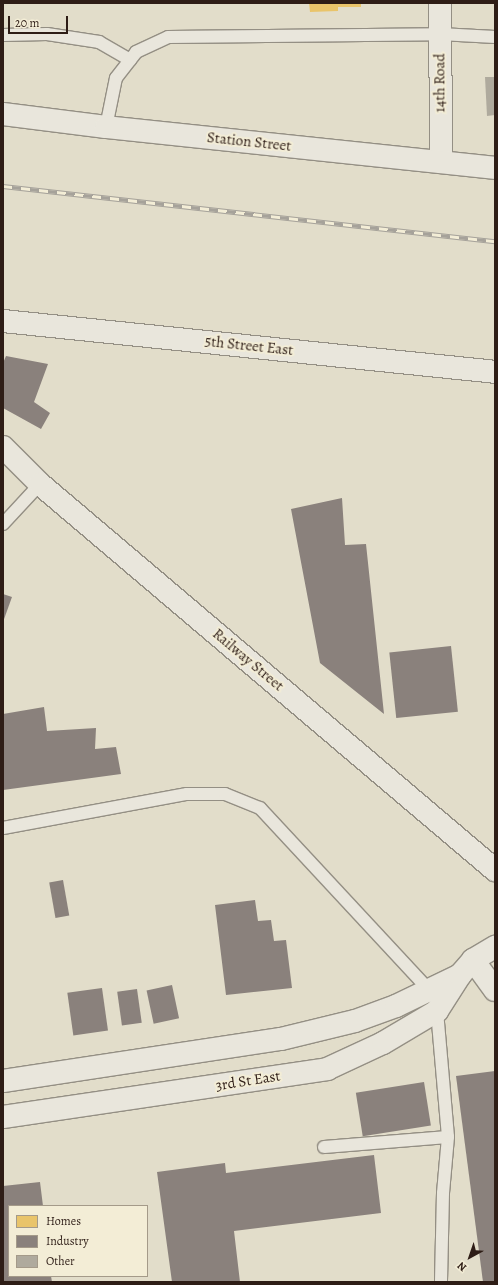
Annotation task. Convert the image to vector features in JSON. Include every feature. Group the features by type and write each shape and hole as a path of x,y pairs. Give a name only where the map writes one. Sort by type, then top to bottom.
{"street":[{"name":"14th Road","path":"440,3 440,162"},
{"name":"Station Street","path":"3,114 106,127 495,168"},
{"name":"5th Street East","path":"3,321 495,372"},
{"name":"Railway Street","path":"3,447 40,484 495,870"},
{"name":"3rd St East","path":"3,1081 281,1039 355,1021 396,1006 466,968 495,947"},
{"name":"3rd St East","path":"3,1118 328,1069 383,1043 437,1011 466,968"},
{"path":"466,968 495,990"}],"lane":[{"path":"3,35 47,34 99,42 130,60"},
{"path":"106,127 116,78 136,52 168,37 440,34 495,37"},
{"path":"3,524 40,484"},
{"path":"3,828 187,794 225,794 260,808 428,989"},
{"path":"437,1011 448,1137 443,1193 441,1282"},
{"path":"324,1147 448,1137"}],"building: Homes":[{"path":"309,3 361,3 361,7 338,7 338,11 310,12"}],"building: Industry":[{"path":"6,356 48,364 34,402 50,413 41,429 3,408 3,363"},
{"path":"342,498 345,545 366,544 384,714 320,663 291,509"},
{"path":"3,594 12,597 3,622"},
{"path":"451,646 458,712 396,718 389,652"},
{"path":"44,707 47,731 96,728 95,749 116,747 121,774 3,790 3,714"},
{"path":"63,880 69,915 55,918 49,882"},
{"path":"255,900 258,921 271,920 274,941 286,940 292,988 226,995 215,905"},
{"path":"172,985 179,1018 154,1024 147,990"},
{"path":"102,988 108,1031 73,1035 67,993"},
{"path":"137,989 142,1023 122,1025 117,992"},
{"path":"495,1071 495,1282 483,1282 456,1076"},
{"path":"424,1082 431,1125 363,1136 356,1093"},
{"path":"374,1155 381,1213 234,1231 240,1282 172,1282 157,1172 225,1163 226,1173"},
{"path":"40,1182 43,1205 8,1205 8,1277 51,1277 52,1282 3,1282 3,1186"}],"building: Other":[{"path":"485,77 495,77 495,115 487,116"}],"railway":[{"path":"3,186 495,241"}]}
